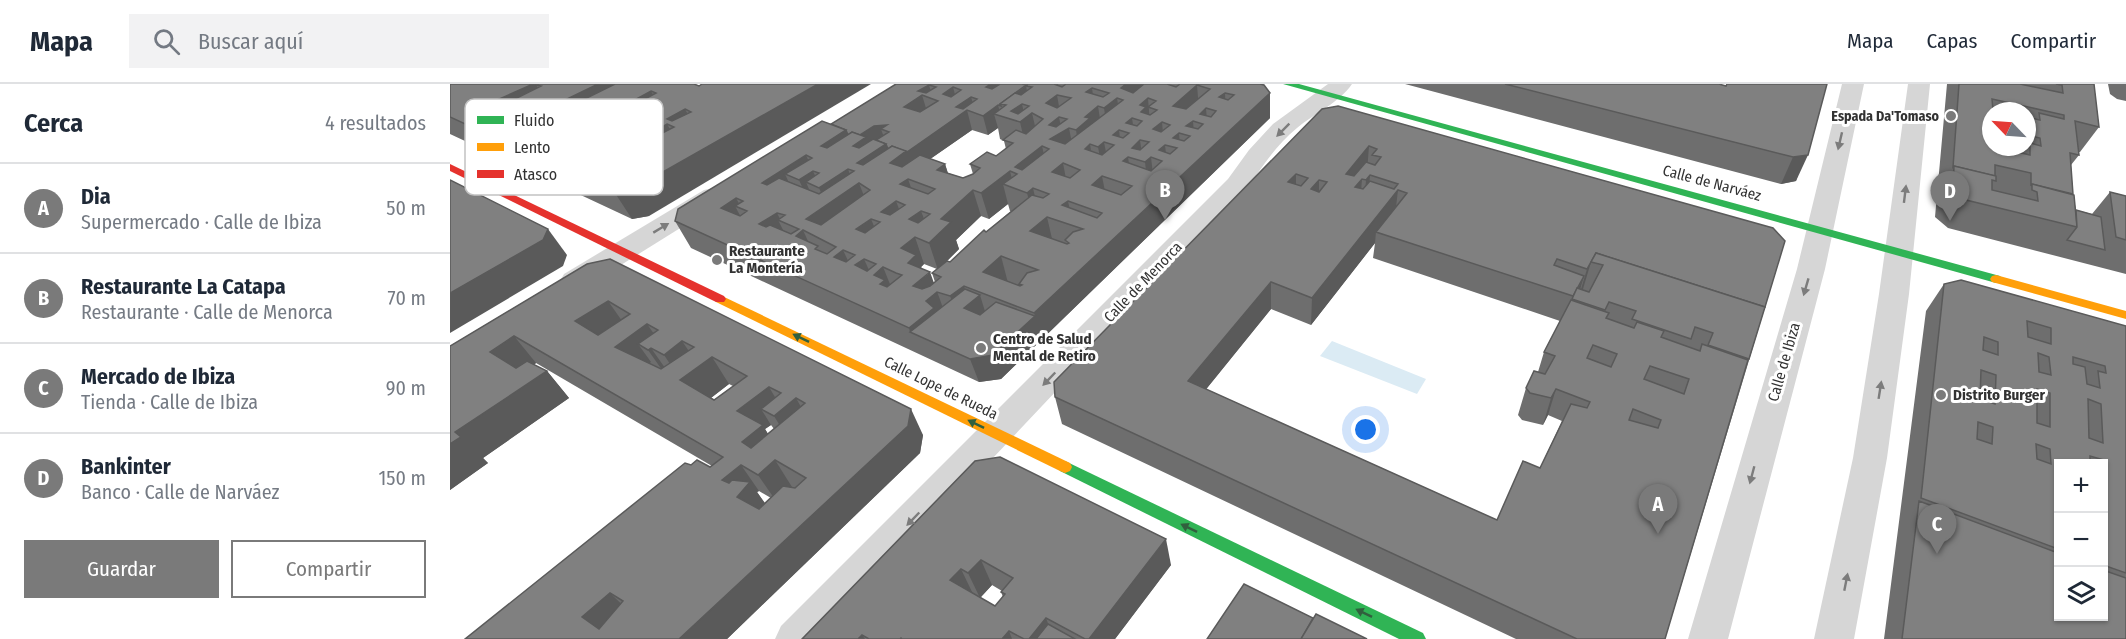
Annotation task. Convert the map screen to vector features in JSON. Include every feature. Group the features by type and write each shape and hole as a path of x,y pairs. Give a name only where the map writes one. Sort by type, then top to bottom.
{"street":[{"name":"Calle de Narváez","path":"1288,84 1335,90 1899,253 2126,315"},
{"name":"Calle de Ibiza","path":"1708,639 1811,269 1853,84"},
{"path":"1834,639 1870,458 1899,253 1919,84"},
{"name":"Calle de Menorca","path":"795,639 1238,184 1251,163 1297,115 1335,90"},
{"name":"Calle Lope de Rueda","path":"450,167 465,174"},
{"path":"555,292 738,181"},
{"name":"Calle Lope de Rueda","path":"507,195 1417,639"}],"shaded area":[{"path":"1332,341 1426,379 1417,394 1320,356"}],"building":[{"path":"450,84 533,84 499,99 465,99 465,124 450,117"},
{"path":"537,84 598,84 567,99 515,99 541,86"},
{"path":"615,84 694,84 699,86 702,84 818,84 663,172 663,133 674,127 667,124 663,126 663,99 645,99 656,93 651,91 636,99 585,99","holes":["685,109 691,112 672,121 667,119"]},
{"path":"896,84 991,84 986,87 992,89 1000,84 1026,85 1000,104 1001,106 998,105 983,116 967,110 907,152 892,146 888,149 886,144 876,140 889,132 881,129 887,125 874,126 860,135 852,132 848,135 846,130 831,124","holes":["929,85 936,87 926,93 918,91","953,87 961,90 951,97 943,94","922,95 938,101 920,112 904,107","971,97 977,99 963,109 956,107"]},
{"path":"1028,84 1054,84 1062,87 1066,84 1126,84 1121,88 1133,93 1144,84 1167,84 1176,87 1180,84 1260,84 1264,85 1270,93 1034,313 964,286 950,296 937,292 926,301 934,308 909,328 675,221 678,209 822,121 846,130 821,146 827,148 852,132 866,137 853,146 859,148 873,139 886,144 857,163 863,165 892,146 906,151 890,163 902,167 920,155 945,164 937,170 963,178 980,168 970,164 987,152 996,156 1013,143 1003,140 1016,130 1026,134 1043,119 1032,113 1020,122 994,114 1006,105 1000,104 1015,93 1021,95 1032,87 1026,86","holes":["1197,85 1210,89 1186,109 1173,106","1092,88 1109,93 1103,97 1086,92","1225,93 1234,95 1228,100 1219,97","1057,95 1071,98 1057,108 1046,103","1117,98 1123,100 1065,144 1050,139 1069,128 1076,130 1090,118 1085,117 1098,106 1104,108","1148,98 1156,101 1148,107 1157,110 1150,115 1141,112 1146,107 1140,105","1022,104 1029,106 1018,114 1011,111","1206,108 1216,111 1211,117 1200,114","1059,117 1067,119 1056,127 1049,125","1132,118 1142,121 1137,126 1126,123","1193,121 1203,124 1198,129 1186,126","1162,122 1170,125 1161,132 1153,129","1119,130 1129,133 1123,138 1113,135","1179,133 1190,136 1184,141 1173,138","1140,140 1149,142 1140,150 1132,148","1104,142 1114,145 1102,155 1085,149 1090,144 1098,147","1165,145 1177,148 1170,154 1159,150","1042,146 1049,149 1022,170 1015,167","806,155 812,158 785,174 799,180 813,171 819,173 806,182 819,188 848,169 854,171 819,194 779,178 767,185 762,183","1128,157 1145,162 1151,157 1162,161 1151,171 1123,161","1063,163 1080,170 1070,178 1052,172","1010,171 1017,174 1003,184 1027,193 1033,188 1049,194 1043,198 1032,195 986,232 984,230 950,262 947,261 932,273 941,277 930,286 922,289 913,286 930,272 908,263 916,255 901,248 915,237 929,243 951,222 941,219 973,190 981,193","1102,176 1132,186 1121,195 1092,185","908,179 935,189 928,194 900,184","859,183 870,190 821,225 806,219","736,198 743,201 735,206 747,211 740,216 721,208","896,201 905,205 890,215 881,212","1068,201 1102,213 1097,218 1062,205","921,211 930,214 918,223 909,219","777,213 785,215 778,220 799,229 791,234 770,225 766,227 759,224","1047,217 1083,229 1073,232 1065,240 1069,243 1030,231","871,219 880,222 865,233 856,229","803,230 836,247 827,254 815,249 818,246 796,236","843,250 855,255 846,262 834,257","1001,256 1038,270 1027,273 1019,284 1022,285 1020,286 983,272","864,259 876,264 867,271 855,265","883,267 902,275 887,287 880,284 885,280 874,275"]},
{"path":"1505,84 1719,84 1726,86 1727,84 1827,84 1808,155 1793,157"},
{"path":"1959,84 2020,84 2063,93 2062,85 2056,84 2094,84 2099,127 2075,121 2079,155 2070,153 2073,194 2032,184 2031,186 2031,173 1995,165 1995,176 1954,166"},
{"path":"1338,106 1773,228 1785,241 1765,307 1596,253 1587,269 1557,259 1554,265 1584,276 1573,296 1376,232 1407,193 1398,190 1312,298 1271,282 1188,381 1497,520 1523,461 1540,468 1571,404 1587,408 1590,402 1556,389 1551,398 1530,393 1526,388 1534,371 1545,374 1555,356 1544,352 1571,300 1609,313 1606,318 1634,328 1637,322 1664,331 1661,337 1700,351 1702,344 1748,360 1665,639 1577,639 1055,397 1054,382 1322,109","holes":["1369,146 1377,149 1372,155 1381,157 1375,165 1366,162 1354,176 1346,174","1296,174 1308,178 1301,186 1288,182","1370,175 1398,184 1394,189 1370,181 1363,189 1355,187 1362,179 1366,180","1319,180 1327,182 1319,192 1311,189","1593,345 1617,354 1611,367 1587,358","1650,366 1689,379 1684,394 1644,379","1633,409 1661,420 1658,428 1629,420"]},
{"path":"1954,166 1996,176 1996,181 1992,180 1992,190 2038,201 2037,192 2032,190 2032,184 2074,195 2077,227 1966,200 1953,189"},
{"path":"450,180 465,188 465,195 480,195 548,229 543,240 450,293"},
{"path":"2110,192 2126,196 2126,240 2116,237"},
{"path":"2076,210 2101,217 2105,250 2067,240 2077,227"},
{"path":"1596,253 1765,307 1749,359 1708,345 1713,333 1695,327 1691,339 1632,319 1636,311 1609,302 1605,310 1572,299 1577,288 1589,292 1603,265 1591,262"},
{"path":"610,259 911,409 908,426 679,639 465,639 685,463 691,465 697,460 710,467 723,457 514,336 490,352 516,368 527,361 547,371 455,432 461,437 450,444 450,346 587,264","holes":["608,301 630,314 598,335 575,321","647,324 658,330 638,344 648,350 651,348 664,355 682,341 694,347 661,369 615,347","712,357 747,376 714,400 680,380","769,387 781,393 761,409 774,416 796,398 805,403 751,448 742,442 763,425 737,411","775,460 806,478 795,488 783,486 759,509 737,497 750,482 732,480 729,483 722,480 741,465 758,475","610,593 623,601 599,629 582,617"]},
{"path":"1961,280 2126,326 2126,573 2108,567 2108,459 2090,456 2090,459 2054,459 2054,548 1921,498 1944,284","holes":["2027,321 2051,328 2051,344 2028,337","1984,337 1998,342 1998,355 1983,350","2038,353 2049,357 2051,375 2039,372","2073,357 2105,366 2106,373 2098,371 2100,388 2087,384 2085,367 2073,364","1981,370 1996,375 1995,404 1980,399","2037,389 2050,393 2050,427 2037,423","2088,399 2101,404 2103,443 2089,438","1978,422 1993,427 1992,444 1977,439","2036,444 2050,449 2051,464 2037,459"]},
{"path":"965,289 980,295 964,308 980,315 996,302 1035,316 993,355 970,359 910,332"},
{"path":"1000,457 1166,539 1089,639 1046,618 1029,639 1024,639 1009,631 1002,639 869,639 862,635 858,639 802,639 975,461","holes":["981,560 1013,578 1001,592 1005,594 995,606 950,580 961,569 968,573"]},
{"path":"1919,501 2054,552 2054,621 2108,621 2108,572 2126,578 2126,639 1902,639"},
{"path":"1244,584 1313,618 1301,639 1207,639"},
{"path":"1316,614 1367,639 1301,639"},
{"path":"1048,624 1075,639 1036,639"}],"traffic: fast":[{"path":"1288,84 1996,279"},
{"path":"1065,467 1417,639"}],"traffic: slow":[{"path":"1996,279 2126,315"},
{"path":"720,299 1065,467"}],"traffic: jam":[{"path":"450,167 465,174"},
{"path":"507,195 720,299"}],"place":[{"name":"Espada Da'Tomaso","path":"1951,116"},
{"name":"Restaurante La Catapa","path":"1165,220"},
{"name":"Bankinter","path":"1950,221"},
{"name":"Restaurante La Montería","path":"717,260"},
{"name":"Centro de Salud Mental de Retiro","path":"981,348"},
{"name":"Distrito Burger","path":"1941,395"},
{"name":"Dia","path":"1658,534"},
{"name":"Mercado de Ibiza","path":"1937,554"}]}
